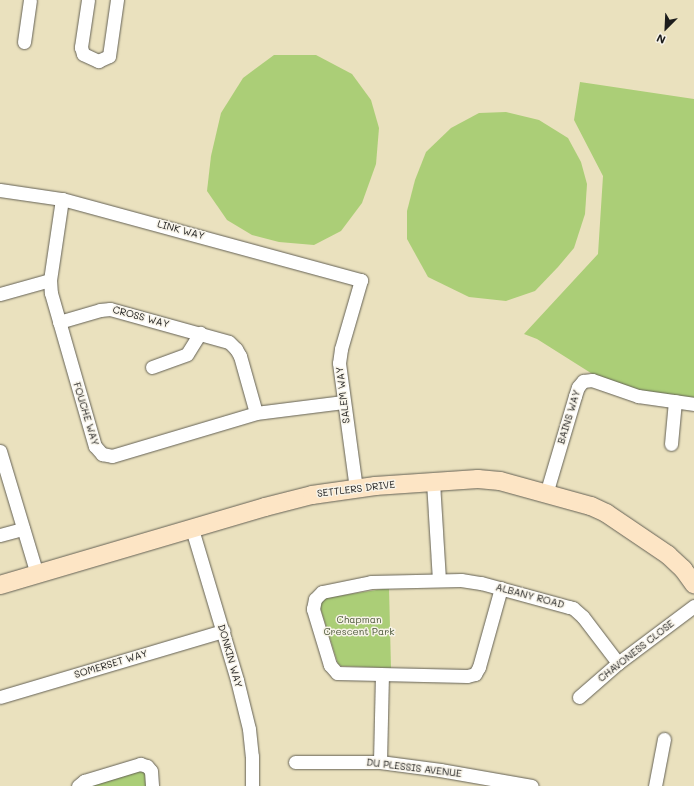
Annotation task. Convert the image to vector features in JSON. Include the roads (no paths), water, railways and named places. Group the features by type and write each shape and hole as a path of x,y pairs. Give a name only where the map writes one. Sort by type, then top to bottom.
{"street":[{"path":"24,42 30,0"},
{"path":"88,0 81,47 84,54 98,61 109,56 117,0"},
{"name":"LINK WAY","path":"0,190 62,199 361,280"},
{"name":"FOUCHE WAY","path":"62,199 50,280 51,293 95,446 102,454 112,456 256,413 343,402"},
{"path":"0,294 50,280"},
{"name":"SALEM WAY","path":"356,488 343,402 340,354 361,280"},
{"name":"CROSS WAY","path":"59,322 100,310 110,309 224,340 236,349 256,413"},
{"path":"152,367 187,354 200,333"},
{"name":"BAINS WAY","path":"546,494 575,396 578,387 583,381 592,380 638,396 694,404"},
{"path":"671,444 675,401"},
{"path":"0,452 2,468 37,574"},
{"name":"SETTLERS DRIVE","path":"0,585 312,495 356,488 433,482 491,480 591,506 606,513 668,555 683,569 694,584"},
{"path":"433,482 439,580"},
{"path":"0,535 23,528"},
{"name":"DONKIN WAY","path":"192,529 237,680 249,729 252,756 252,786"},
{"name":"ALBANY ROAD","path":"382,675 340,674 331,668 313,609 313,603 317,596 322,592 371,582 439,580 467,581 501,588 573,608 583,617 618,663"},
{"path":"380,762 382,675 467,676 474,674 479,666 501,588"},
{"name":"CHAVONESS CLOSE","path":"579,697 618,663 694,606"},
{"name":"SOMERSET WAY","path":"0,697 223,632"},
{"path":"655,786 664,739"},
{"name":"DU PLESSIS AVENUE","path":"295,762 380,762 440,770 532,786"},
{"path":"78,786 84,781 140,764 147,766 151,771 152,786"}],"park label":[{"name":"Chapman Crescent Park","path":"359,624"}]}
